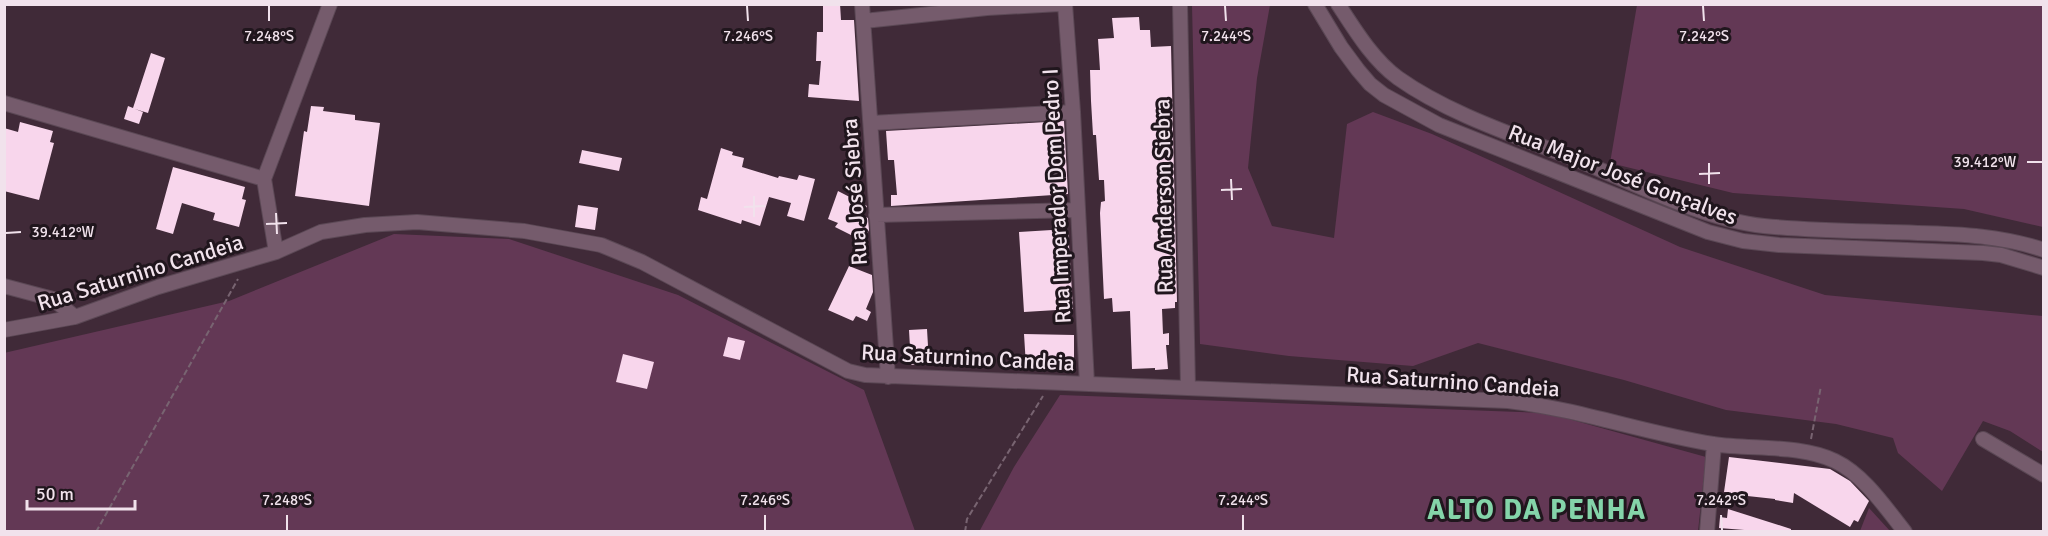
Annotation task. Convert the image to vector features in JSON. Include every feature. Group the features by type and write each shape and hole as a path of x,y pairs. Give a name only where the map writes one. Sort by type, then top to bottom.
{"street":[{"path":"276,252 264,179 330,4"},
{"name":"Rua José Siebra","path":"862,4 888,377"},
{"path":"864,21 987,6 1060,4"},
{"name":"Rua Imperador Dom Pedro I","path":"1065,4 1087,384"},
{"name":"Rua Anderson Siebra","path":"1180,4 1188,387"},
{"name":"Rua Major José Gonçalves","path":"1315,4 1358,70 1370,84 1384,94 1439,125 1708,232 1743,241 1779,245 1983,253 2001,255 2043,268"},
{"name":"Rua Major José Gonçalves","path":"1338,4 1386,68 1444,105 1681,203 1727,219 1764,226 1970,234 2018,241 2043,250"},
{"path":"4,104 264,179"},
{"path":"871,123 1073,112"},
{"path":"876,215 1078,210"},
{"name":"Rua Saturnino Candeia","path":"4,330 75,317 158,287 276,252 321,232 365,225 417,222 524,231 601,245 642,262 848,371 888,377 1188,387 1508,401 1542,405 1714,444 1808,452 1835,461 1857,476 1905,531"},
{"path":"4,286 53,298 75,317"},
{"path":"1983,439 2043,475"},
{"path":"1707,531 1714,444"}],"path":[{"path":"96,531 248,261"},
{"path":"965,531 968,519 1050,383"},
{"path":"1808,452 1821,386"}],"shaded area":[{"path":"1192,5 1270,5 1257,78 1248,168 1272,226 1334,238 1347,124 1373,112 1432,134 1680,247 1825,295 2043,316 2043,452 2010,431 1983,421 1942,491 1898,453 1893,438 1836,424 1726,410 1624,380 1478,343 1413,366 1289,356 1200,344"},
{"path":"1637,5 2043,5 2043,227 1964,209 1733,193 1610,163"},
{"path":"394,234 509,239 678,295 864,390 915,531 5,531 4,353 229,301"},
{"path":"1060,395 1547,413 1706,457 1698,531 979,532 1014,467"},
{"path":"1869,508 1890,531 1860,531"}],"building":[{"path":"823,4 840,4 841,20 854,20 859,101 808,97 809,84 819,85 821,61 816,61 817,32 823,32"},
{"path":"1139,17 1140,30 1150,30 1151,47 1171,46 1177,302 1175,302 1175,308 1162,309 1163,334 1169,333 1169,345 1166,345 1168,369 1155,370 1155,368 1132,369 1130,311 1113,312 1112,298 1104,299 1100,213 1101,202 1105,201 1104,180 1099,180 1091,101 1090,70 1100,70 1098,39 1114,38 1112,18"},
{"path":"151,53 165,58 148,113 135,109 143,112 139,124 124,119 128,106 133,108"},
{"path":"311,106 324,107 323,111 355,115 355,120 380,123 369,206 295,196 304,131 307,132"},
{"path":"1064,121 1068,194 891,206 891,195 897,195 894,160 888,160 886,131"},
{"path":"20,122 53,131 50,142 54,143 39,200 4,191 4,128 18,132"},
{"path":"721,148 733,152 732,155 744,158 742,167 778,178 779,176 797,180 799,175 815,179 804,221 787,216 791,203 769,197 760,226 742,220 741,224 698,210 701,197 707,199"},
{"path":"582,150 622,158 619,171 579,163"},
{"path":"173,167 245,187 242,199 246,200 239,227 213,220 215,213 182,203 173,234 156,229"},
{"path":"838,191 867,206 862,215 868,218 869,230 863,241 835,227 838,223 828,219"},
{"path":"578,205 598,208 595,230 575,227"},
{"path":"1068,229 1073,309 1024,312 1019,232"},
{"path":"849,266 872,275 873,292 866,309 871,312 867,321 856,316 853,321 828,310"},
{"path":"927,329 929,363 911,365 909,330"},
{"path":"1024,334 1074,335 1074,363 1026,366"},
{"path":"728,337 745,341 740,360 723,356"},
{"path":"623,354 654,362 647,389 616,382"},
{"path":"1729,457 1830,469 1850,481 1869,501 1858,522 1854,520 1850,527 1794,493 1793,503 1729,494 1729,492 1724,492"},
{"path":"1728,509 1791,529 1791,531 1719,528 1720,517 1727,518"}],"district":[{"name":"ALTO DA PENHA","path":"1537,509"}]}
